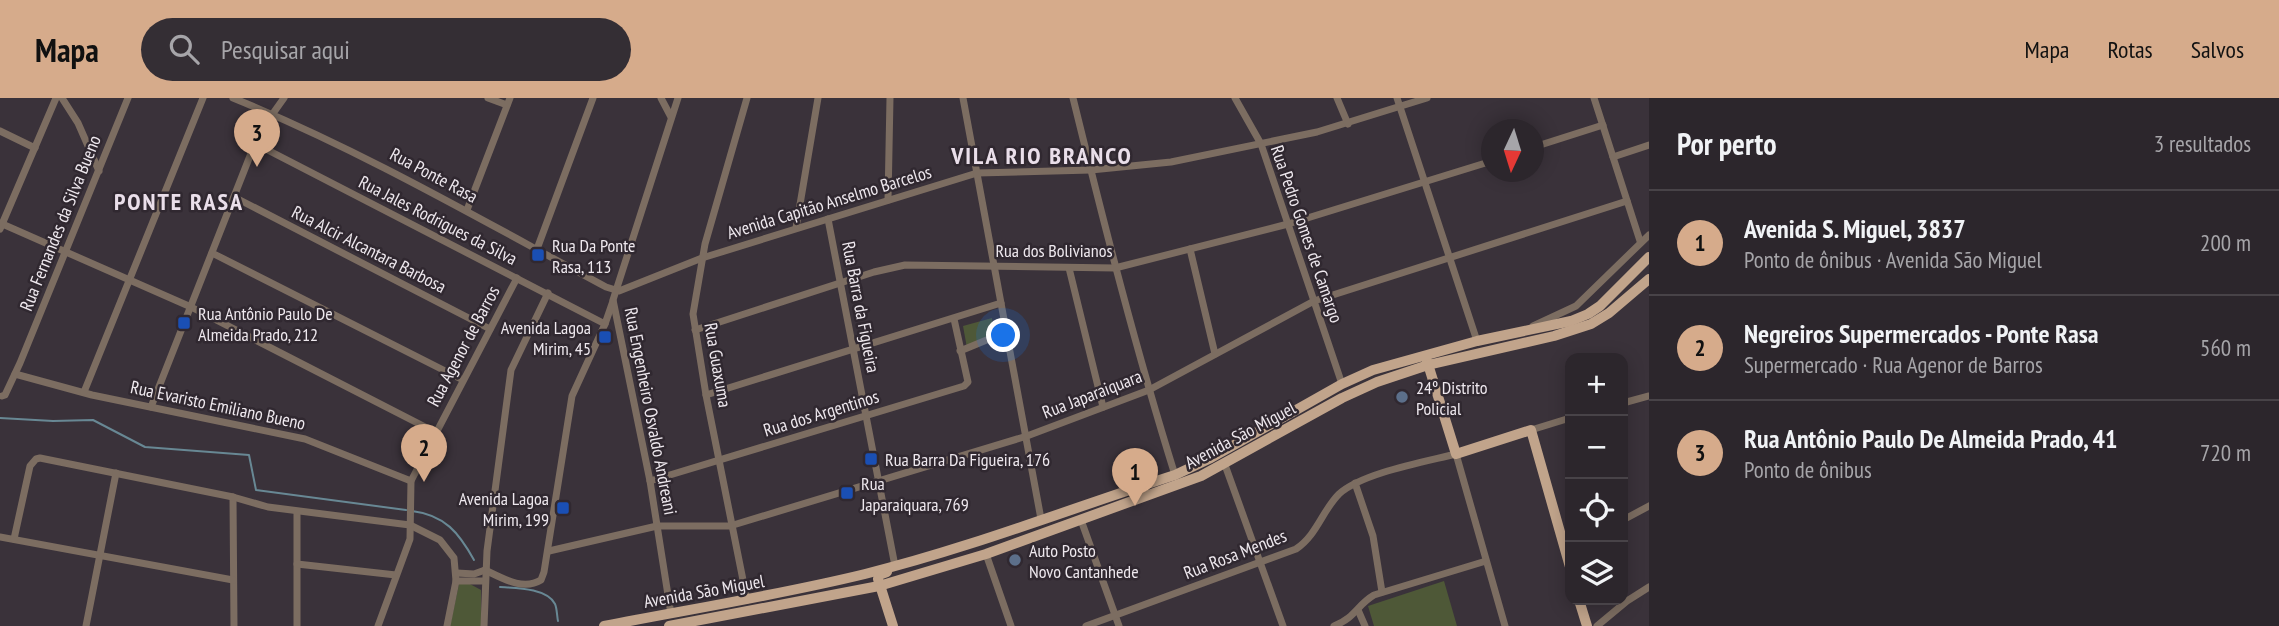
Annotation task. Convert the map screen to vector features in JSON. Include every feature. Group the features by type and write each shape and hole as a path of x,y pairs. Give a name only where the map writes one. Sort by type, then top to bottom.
{"main road":[{"name":"Avenida São Miguel","path":"670,626 879,586 986,554 1201,476 1359,389 1427,360 1478,341 1571,321 1588,314 1600,306 1649,257"},
{"name":"Avenida São Miguel","path":"604,626 747,600 895,566 1175,475 1238,444 1342,384 1373,370 1554,336 1583,327 1609,313 1649,279"},
{"path":"1427,360 1456,454"},
{"path":"1531,430 1566,542"},
{"name":"Rua Rosa Mendes","path":"1456,454 1531,430"},
{"path":"1225,465 1224,456 1238,444"},
{"path":"893,626 879,586 879,575 912,561"},
{"path":"1581,605 1587,626"},
{"path":"670,614 670,626"}],"street":[{"path":"56,98 1,226 191,307 435,432"},
{"path":"62,98 78,122 99,171"},
{"name":"Rua Fernandes da Silva Bueno","path":"2,396 15,374 128,98"},
{"path":"84,393 203,98"},
{"path":"151,407 256,144 271,114 284,98"},
{"path":"467,210 509,102 488,98"},
{"path":"537,248 593,98"},
{"path":"661,98 671,117"},
{"name":"Rua Engenheiro Osvaldo Andreani","path":"670,614 650,481 613,300 678,98"},
{"name":"Rua Guaxuma","path":"747,98 702,258 694,306 695,330 706,394 730,526 747,600"},
{"path":"796,229 818,98"},
{"path":"888,200 890,98"},
{"path":"963,98 1041,519"},
{"path":"1073,98 1115,268 1175,475"},
{"name":"Rua Pedro Gomes de Camargo","path":"1235,98 1261,144 1342,384"},
{"path":"1337,98 1348,124"},
{"name":"Avenida Capitão Anselmo Barcelos","path":"615,291 630,289 702,258 977,173 1146,166 1348,124 1398,102 1427,98"},
{"path":"1594,98 1640,241"},
{"name":"Rua Ponte Rasa","path":"238,99 362,155 615,291"},
{"path":"1398,102 1478,341"},
{"path":"1544,144 1603,125"},
{"path":"0,131 35,148"},
{"name":"Rua Jales Rodrigues da Silva","path":"256,144 605,324"},
{"path":"1613,156 1649,145"},
{"name":"Rua dos Bolivianos","path":"695,330 840,282 905,265 1115,268 1288,224 1481,164"},
{"name":"Rua Alcir Alcantara Barbosa","path":"234,197 490,329"},
{"name":"Rua Japaraiquara","path":"549,551 657,526 730,526 1027,436 1149,390 1314,301 1628,201"},
{"name":"Rua Barra da Figueira","path":"828,219 895,566"},
{"name":"Avenida São Miguel","path":"1517,334 1576,306 1649,235"},
{"path":"1190,249 1215,354"},
{"path":"212,253 463,380"},
{"path":"1069,268 1103,407"},
{"name":"Rua Agenor de Barros","path":"378,626 410,539 411,481 517,278"},
{"path":"484,626 485,570 511,370 548,293"},
{"path":"457,577 485,570 520,584 541,580 549,551 572,396 613,300"},
{"path":"706,394 1001,303"},
{"path":"954,319 961,351 1006,332"},
{"name":"Rua dos Argentinos","path":"650,481 967,385 961,351"},
{"name":"Rua Evaristo Emiliano Bueno","path":"15,374 84,393 313,442 411,481"},
{"path":"1628,402 1649,396"},
{"name":"Rua Rosa Mendes","path":"1531,430 1565,420"},
{"path":"1456,454 1505,626"},
{"name":"Rua Rosa Mendes","path":"1086,626 1261,563 1303,544 1310,538 1335,499 1355,483 1456,454"},
{"path":"14,539 30,466 40,458 297,512 410,522 440,540 454,558 457,577 447,626"},
{"path":"1225,465 1283,626"},
{"path":"86,626 116,473"},
{"path":"1355,483 1373,536 1382,592"},
{"path":"233,497 234,626"},
{"path":"1628,517 1649,506"},
{"path":"297,512 297,626"},
{"path":"1082,520 1119,626"},
{"path":"0,537 233,580"},
{"path":"986,554 1012,626"},
{"path":"1334,626 1348,620 1369,598 1382,592 1486,561"},
{"path":"297,564 396,575"},
{"path":"457,577 485,581"},
{"path":"1597,626 1649,587"},
{"path":"1358,610 1365,626"}],"green space":[{"path":"992,318 994,336 967,348 963,326"},
{"path":"1444,581 1457,626 1374,626 1368,606"},
{"path":"459,584 470,584 481,590 481,626 450,626"}],"waterway":[{"path":"0,418 93,420 145,447 249,455 256,490 406,510"},
{"path":"412,511 424,513 450,527 474,560"},
{"path":"500,587 530,590 545,595 555,604 558,621"}],"place":[{"name":"Rua Antônio Paulo De Almeida Prado, 41","path":"257,167"},
{"name":"Rua Da Ponte Rasa, 113","path":"538,255"},
{"name":"Rua Antônio Paulo De Almeida Prado, 212","path":"184,323"},
{"name":"Avenida Lagoa Mirim, 45","path":"605,337"},
{"name":"24º Distrito Policial","path":"1402,397"},
{"name":"Rua Barra Da Figueira, 176","path":"871,459"},
{"name":"Negreiros Supermercados - Ponte Rasa","path":"424,482"},
{"name":"Rua Japaraiquara, 769","path":"847,493"},
{"name":"Avenida S. Miguel, 3837","path":"1135,506"},
{"name":"Avenida Lagoa Mirim, 199","path":"563,508"},
{"name":"Auto Posto Novo Cantanhede","path":"1015,560"}],"district":[{"name":"VILA RIO BRANCO","path":"1042,155"},
{"name":"PONTE RASA","path":"179,201"}]}
